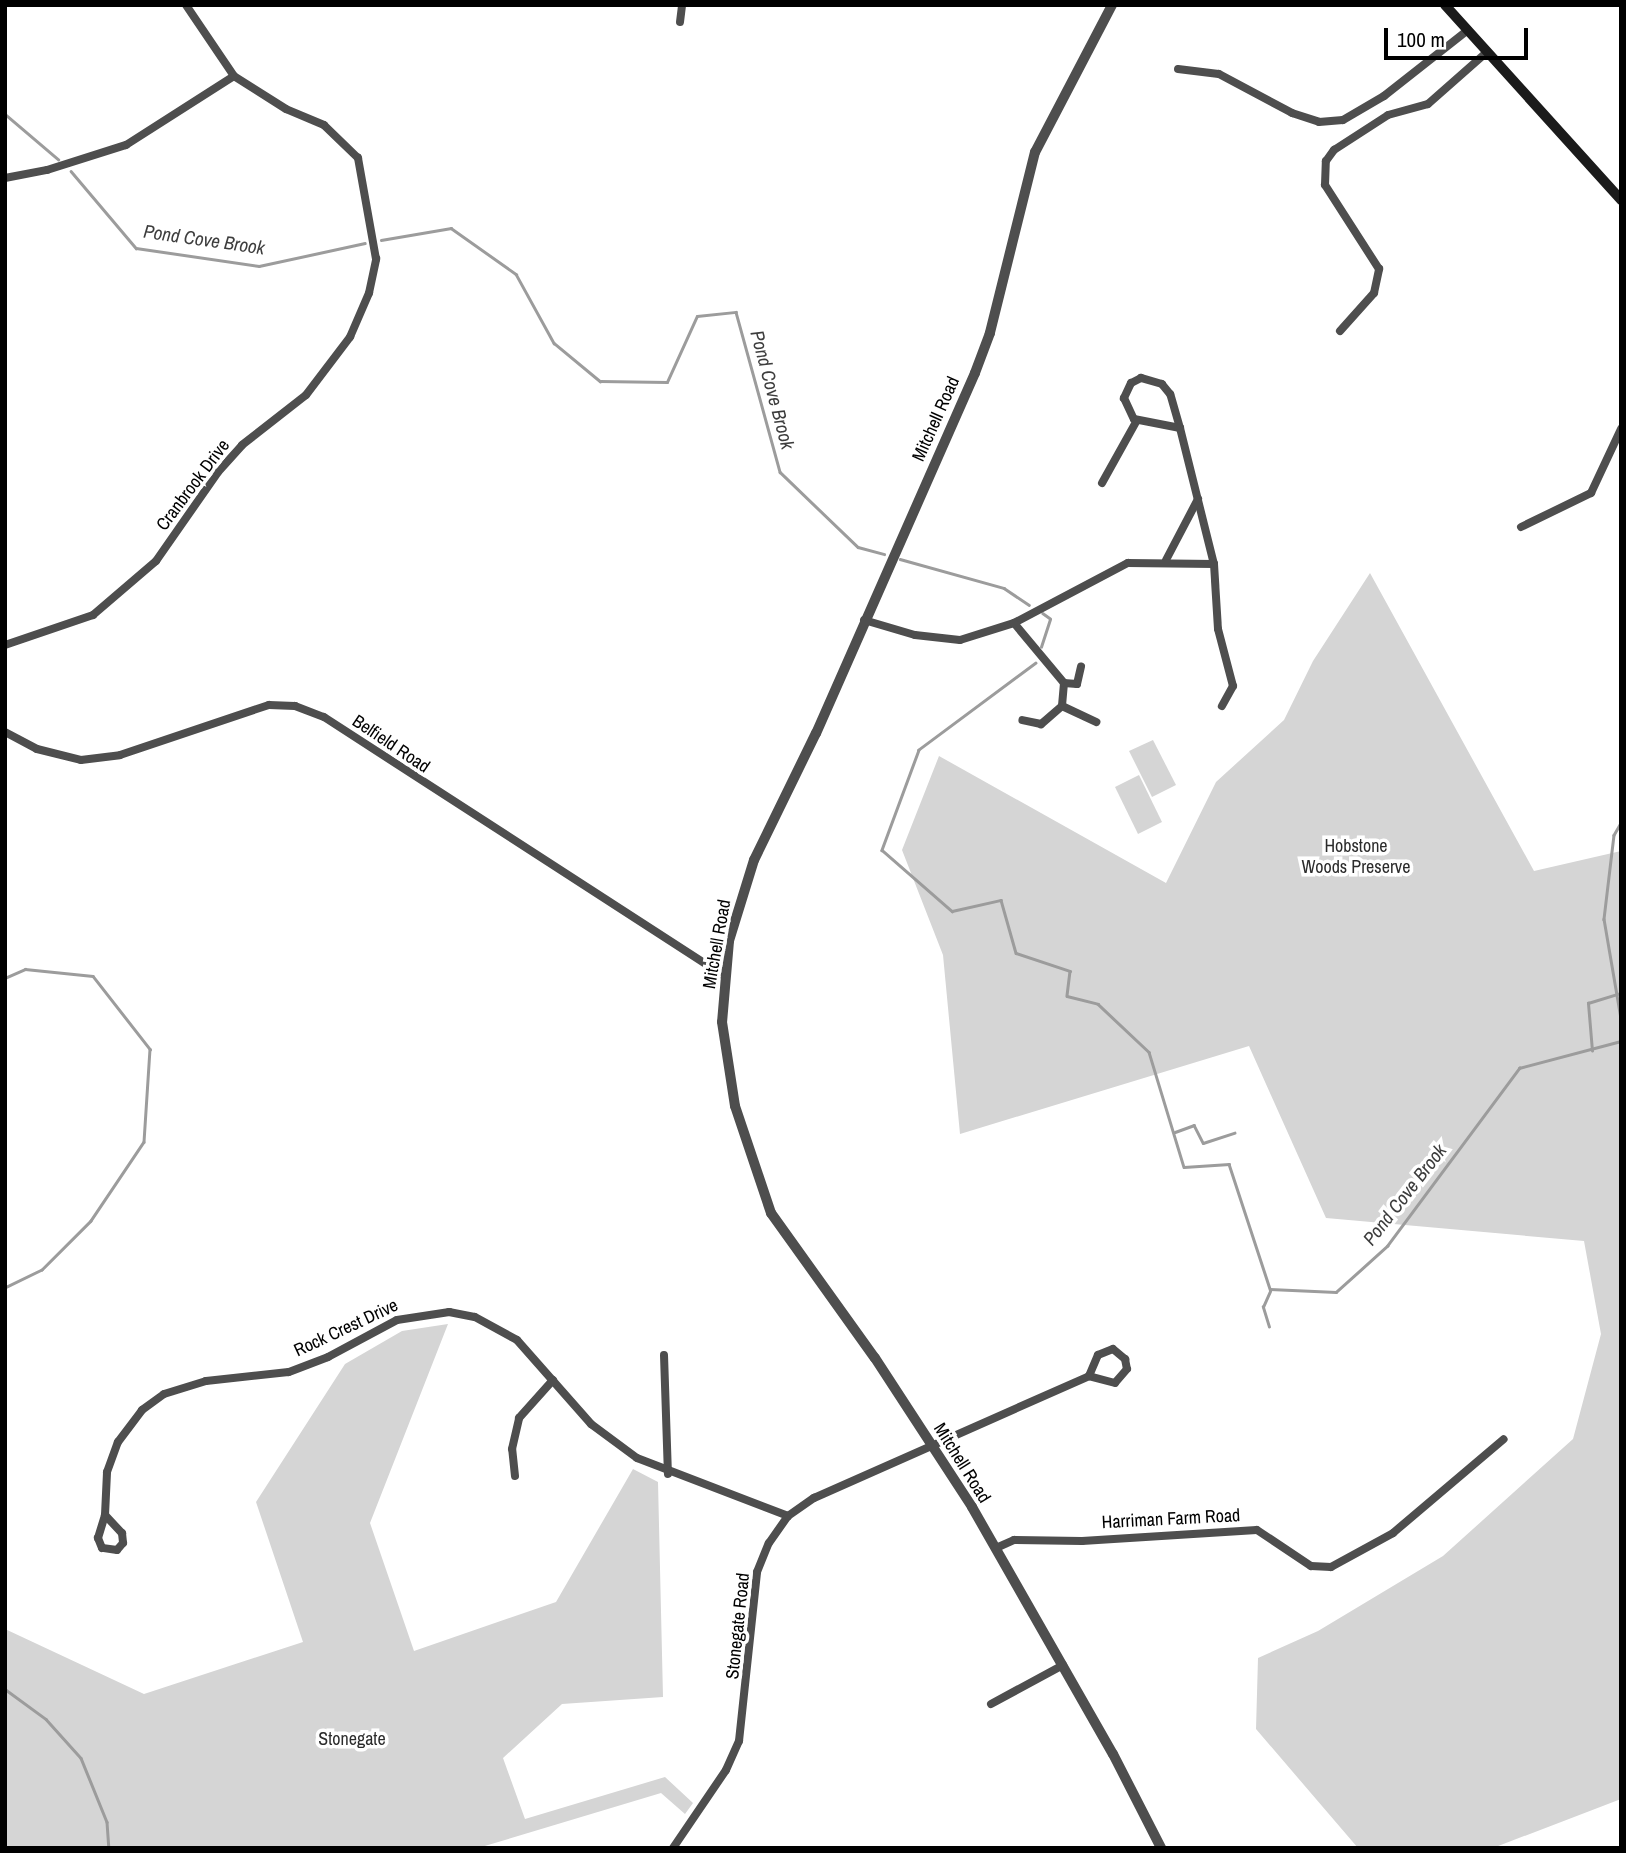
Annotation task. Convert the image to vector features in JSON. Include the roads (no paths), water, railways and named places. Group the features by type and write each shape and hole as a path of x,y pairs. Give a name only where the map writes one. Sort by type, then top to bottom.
{"main road":[{"path":"1445,5 1621,200"}],"street":[{"name":"Cranbrook Drive","path":"5,645 93,615 156,561 218,472 242,445 306,395 350,337 369,293 376,259 358,158 324,125 286,109 234,76 186,5"},
{"path":"680,22 682,5"},
{"name":"Mitchell Road","path":"1112,5 1035,152 986,343 754,860 732,930 724,976 726,1061 761,1193 794,1249 933,1445 996,1548 1063,1665 1161,1848"},
{"path":"1178,69 1219,74 1292,113 1319,122 1343,120 1384,96 1468,30"},
{"path":"1340,331 1374,293 1379,269 1325,185 1325,161 1334,150 1388,115 1428,104 1487,52"},
{"path":"5,178 47,170 127,145 234,76"},
{"path":"1180,428 1138,420 1125,404 1127,388 1141,378 1154,380 1170,394 1180,428 1214,564 1218,629 1233,686 1222,706"},
{"path":"1102,484 1138,420"},
{"path":"1521,527 1591,493 1621,429"},
{"path":"1166,560 1198,499"},
{"path":"864,620 915,635 960,640 1014,623 1128,564 1166,560 1214,564"},
{"path":"1014,623 1064,683 1062,706 1041,724 1022,720"},
{"path":"1064,683 1077,684 1082,666"},
{"name":"Belfield Road","path":"5,732 37,749 81,760 120,755 269,705 295,706 324,717 724,976"},
{"path":"1062,706 1097,722"},
{"name":"Rock Crest Drive","path":"105,1515 107,1472 118,1442 142,1410 164,1394 206,1381 289,1372 406,1317 449,1312 475,1317 517,1340 577,1410 613,1443 668,1474 788,1516"},
{"path":"1105,1350 1120,1352 1125,1359 1127,1369 1115,1382 1089,1376 1098,1355 1105,1350"},
{"path":"664,1355 668,1474"},
{"name":"Stonegate Road","path":"673,1848 726,1770 739,1741 757,1572 769,1543 788,1516 814,1498 1089,1376"},
{"path":"515,1476 512,1449 519,1419 553,1380"},
{"name":"Harriman Farm Road","path":"996,1548 1014,1540 1082,1541 1257,1530 1311,1566 1331,1567 1393,1533 1504,1439"},
{"path":"991,1704 1063,1665"}],"waterway":[{"name":"Pond Cove Brook","path":"5,114 58,159"},
{"name":"Pond Cove Brook","path":"71,171 136,248 259,266 365,243"},
{"name":"Pond Cove Brook","path":"381,240 451,228 516,274 554,343 600,381 667,382 697,316 736,312 780,472 858,547 884,554"},
{"name":"Pond Cove Brook","path":"900,559 1004,588 1029,605"},
{"name":"Pond Cove Brook","path":"1041,647 1050,619 1043,614"},
{"name":"Pond Cove Brook","path":"1036,663 919,750 882,850 952,911 1001,900 1016,953 1070,971 1067,996 1098,1004 1149,1052 1184,1167 1229,1164 1270,1289 1336,1292 1387,1246 1519,1068 1621,1041"},
{"name":"Pond Cove Brook","path":"1621,823 1614,835 1604,919 1621,1018"},
{"path":"5,978 25,969 93,976 150,1049 144,1142 91,1221 42,1270 5,1288"},
{"path":"1592,1051 1588,1003 1621,993"},
{"path":"1175,1132 1194,1125 1203,1143 1234,1133"},
{"path":"1269,1327 1263,1307 1270,1291"},
{"path":"5,1689 46,1719 81,1758 107,1822 109,1848"}],"park label":[{"name":"Hobstone Woods Preserve","path":"1356,857"},
{"name":"Stonegate","path":"352,1739"}]}
